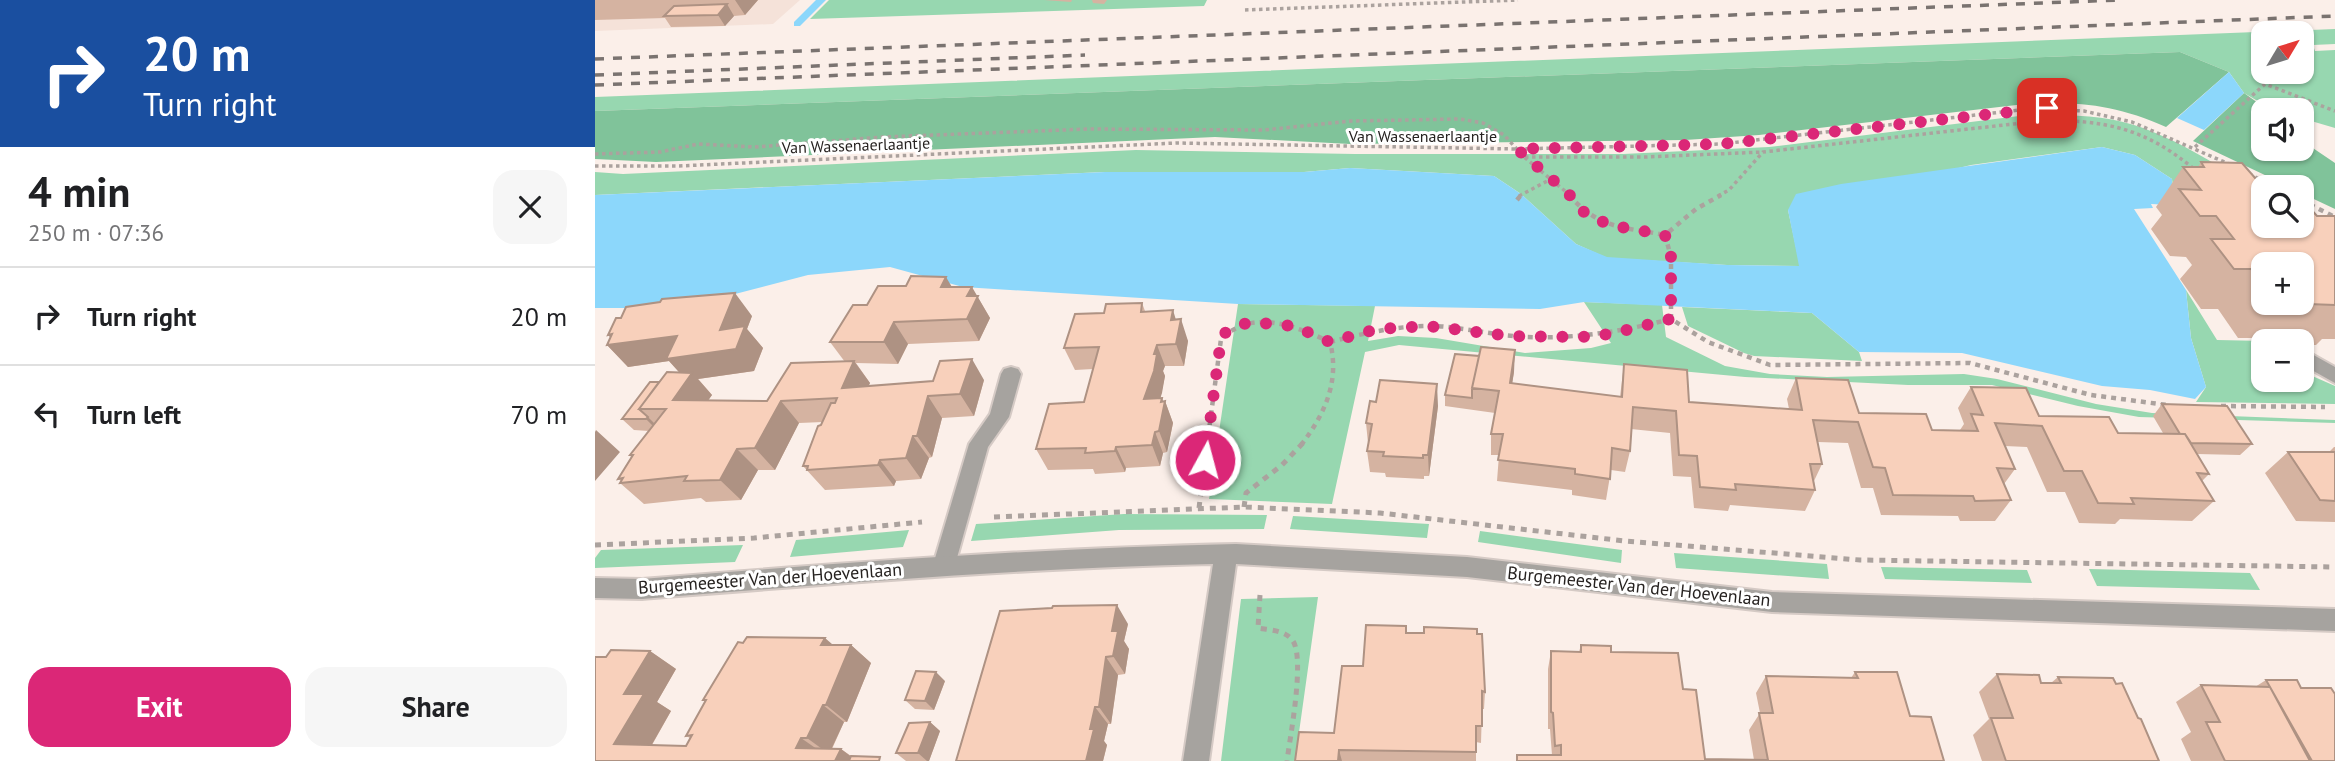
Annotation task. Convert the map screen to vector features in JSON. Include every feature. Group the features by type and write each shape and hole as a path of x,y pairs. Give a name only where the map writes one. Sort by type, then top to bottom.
{"street":[{"path":"2314,363 2335,376"},
{"path":"944,565 979,444 999,417 1010,374"},
{"path":"1196,761 1226,555"},
{"name":"Burgemeester Van der Hoevenlaan","path":"595,588 642,589 944,565 1091,557 1226,555 1467,567 1772,602 2335,620"}],"path":[{"path":"1245,10 1518,0"},
{"path":"2195,147 2265,83 2335,111"},
{"name":"Van Wassenaerlaantje","path":"595,166 678,166 1176,144 1517,149 1721,144 2028,109 2066,108 2133,120 2229,164"},
{"path":"595,154 660,152 698,144 755,147 883,136 1217,128 1264,130 1351,121 1423,117 1460,119 1483,123 1504,135 1584,212 1609,225 1665,235"},
{"path":"1524,157 1645,157 1763,152 2001,123 2073,120 2102,122 2132,130 2158,142 2196,172"},
{"path":"1665,235 1696,209 1729,190 1763,152"},
{"path":"2241,170 2251,175"},
{"path":"1517,201 1521,194 1551,179"},
{"path":"2314,206 2335,217"},
{"path":"1665,235 1671,257 1671,319"},
{"path":"1199,508 1221,339 1226,332 1249,322 1294,326 1330,342 1377,329 1428,326 1509,336 1581,337 1610,334 1671,319 1708,342 1770,365 1970,363 2091,395 2171,405"},
{"path":"1330,342 1336,356 1333,385 1314,428 1292,456 1246,493 1244,507 1380,513 1625,541 1860,559 2335,567"},
{"path":"2212,406 2335,407"},
{"path":"1266,556 1258,628 1283,632 1292,639 1299,658 1287,761"}],"shaded area":[{"path":"595,0 800,0 773,24 595,31"}],"green space":[{"path":"829,0 1207,0 1204,6 810,19"},
{"path":"2335,29 2335,44 2314,45 2314,30"},
{"path":"2251,32 2251,84 2314,84 2314,48 2315,51 2335,50 2335,128 2314,122 2314,98 2253,98 2244,93 2229,72 2180,52 595,111 595,97"},
{"path":"2180,52 2229,72 2166,127 2113,109 2080,104 2044,103 1759,135 1685,140 1350,144 1215,137 656,162 595,159 595,111"},
{"path":"2244,93 2251,98 2251,161 2314,161 2314,149 2335,163 2335,209 2314,199 2314,175 2265,175 2193,141"},
{"path":"2027,115 2081,116 2121,121 2184,146 2251,185 2251,233 2174,195 2172,179 2135,155 2102,147 1971,165 1788,210 1800,266 1607,258 1576,244 1521,194 1494,176 1350,168 1304,172 1104,172 595,195 595,172 623,174 1136,150 1355,154 1623,154 1769,147"},
{"path":"2261,238 2309,238 2335,275 2314,265 2314,252 2289,252"},
{"path":"2186,290 2217,340 2251,341 2251,392 2314,392 2314,377 2335,386 2335,404 2196,402 2206,387 2191,338"},
{"path":"1584,302 1662,305 1666,337 1725,366 1770,374 1827,377 1964,374 1997,379 2096,404 2152,413 2335,420 2335,423 2139,417 2078,406 1992,385 1908,385 1745,377 1399,345 1365,352 1332,504 1209,499 1238,304 1375,306 1368,341 1398,336 1436,338 1525,353 1591,348 1611,343"},
{"path":"1682,307 1812,313 1859,352 1862,361 1754,356 1744,353 1688,326"},
{"path":"1124,514 1267,515 1264,529 1119,530 971,541 976,524"},
{"path":"1293,516 1429,524 1427,538 1290,529"},
{"path":"909,530 903,547 790,557 796,540"},
{"path":"1480,531 1622,550 1621,563 1478,542"},
{"path":"743,545 735,562 595,568 595,558 601,550"},
{"path":"1674,553 1827,564 1829,579 1676,568"},
{"path":"1881,567 2027,570 2032,583 1885,579"},
{"path":"2089,569 2250,573 2260,590 2097,586"},
{"path":"1318,597 1295,761 1221,761 1241,599"}],"water":[{"path":"2229,72 2244,93 2204,130 2177,118"},
{"path":"2102,147 2135,155 2172,179 2172,205 2151,204 2153,208 2134,209 2186,290 2191,338 2206,387 2195,399 2150,390 2102,386 1962,353 1859,352 1812,313 1584,302 1540,309 1238,304 963,287 890,267 808,275 681,308 595,308 595,195 1105,172 1304,172 1350,168 1494,176 1521,194 1576,244 1607,257 1727,265 1799,266 1788,210 1796,194 1841,184"}],"building":[{"path":"727,4 718,15 664,16 674,6"},
{"path":"2201,162 2242,163 2252,175 2251,238 2314,238 2314,213 2317,216 2335,216 2335,305 2314,304 2314,252 2251,252 2251,269 2234,269 2211,239 2234,239 2216,216 2200,216 2179,189 2201,190 2183,167 2204,167"},
{"path":"911,276 946,277 941,287 972,287 967,296 978,296 967,319 894,322 884,342 830,342 853,305 867,305 878,286 906,286"},
{"path":"735,293 720,330 745,326 736,349 666,359 677,336 607,345 612,334 608,335 616,318 621,318 626,307 660,302 662,299"},
{"path":"1142,303 1141,312 1173,310 1171,320 1181,319 1176,344 1157,345 1154,354 1157,354 1154,371 1144,399 1162,398 1161,402 1165,401 1159,431 1155,432 1152,445 1116,447 1115,451 1085,453 1086,448 1036,449 1049,404 1084,402 1099,347 1064,348 1075,314 1104,313 1106,304"},
{"path":"1481,347 1515,350 1510,383 1622,397 1624,364 1687,370 1689,402 1802,410 1796,378 1848,380 1859,413 1926,414 1932,430 1978,431 1971,414 1983,415 1971,387 2026,388 2039,416 2109,417 2118,433 2185,434 2209,474 2197,473 2214,501 2131,498 2134,504 2098,503 2082,471 2064,471 2042,426 1995,423 2015,469 1997,468 2011,500 1975,501 1973,496 1893,495 1885,468 1873,467 1858,422 1813,420 1822,464 1810,464 1815,490 1735,484 1736,490 1700,487 1697,456 1679,455 1676,411 1633,407 1630,451 1612,448 1610,479 1575,474 1575,469 1498,460 1503,434 1491,434 1499,391 1472,388"},
{"path":"1455,354 1479,356 1472,398 1445,395"},
{"path":"972,359 960,394 928,396 917,436 913,436 906,458 880,460 878,465 807,470 808,466 803,466 818,426 821,425 831,403 835,403 837,398 781,401 755,448 737,449 720,480 684,481 687,476 620,483 623,478 618,479 633,455 630,455 666,409 639,409 667,372 692,373 673,400 767,401 791,363 854,361 842,388 933,381 940,361"},
{"path":"1380,380 1437,384 1428,455 1423,455 1423,458 1383,456 1384,452 1367,451 1372,424 1366,423 1370,401 1376,402"},
{"path":"650,382 659,382 639,409 648,417 622,419"},
{"path":"2162,404 2227,406 2252,444 2191,443 2185,434 2180,434"},
{"path":"2288,452 2335,452 2335,501 2320,500"},
{"path":"1117,605 1112,631 1118,631 1113,656 1106,657 1099,707 1095,707 1090,729 1094,729 1086,761 956,761 1000,611 1053,606"},
{"path":"1366,625 1406,626 1406,633 1424,633 1424,627 1477,629 1477,634 1482,634 1485,692 1482,691 1482,726 1476,726 1476,752 1339,750 1338,761 1295,761 1299,732 1334,733 1342,666 1363,666"},
{"path":"747,637 825,638 821,645 851,645 826,705 823,705 807,738 801,738 796,748 841,749 835,761 595,761 595,657 606,657 611,650 650,651 624,694 644,694 614,744 686,746 692,735 686,736 706,700 703,700 738,642 743,643"},
{"path":"1581,645 1611,646 1611,652 1678,653 1683,689 1696,690 1705,759 1768,760 1759,713 1773,713 1766,676 1858,678 1855,672 1897,672 1910,716 1931,717 1944,761 1517,761 1517,755 1561,755 1561,745 1555,746 1551,712 1551,651 1581,652"},
{"path":"916,671 936,672 925,701 905,700"},
{"path":"1997,674 2039,675 2041,683 2061,683 2058,677 2113,678 2116,684 2122,683 2159,761 2006,761 1991,718 2013,718"},
{"path":"2266,680 2297,680 2301,688 2331,688 2335,694 2335,761 2312,761"},
{"path":"2201,685 2270,687 2310,761 2225,761 2206,722 2220,722"},
{"path":"930,722 918,753 896,753 909,723"},
{"path":"851,756 880,757 879,761 849,761"}],"waterway":[{"path":"797,24 821,0"}],"railway":[{"path":"595,59 2119,0"},
{"path":"595,85 2335,16"},
{"path":"595,75 1085,55"}],"route":[{"path":"1205,460 1221,339 1226,332 1249,322 1294,326 1330,342 1377,329 1428,326 1509,336 1581,337 1610,334 1671,319 1671,257 1665,235 1636,232 1609,225 1584,212 1568,193 1517,149 1761,141 2047,108"}]}
